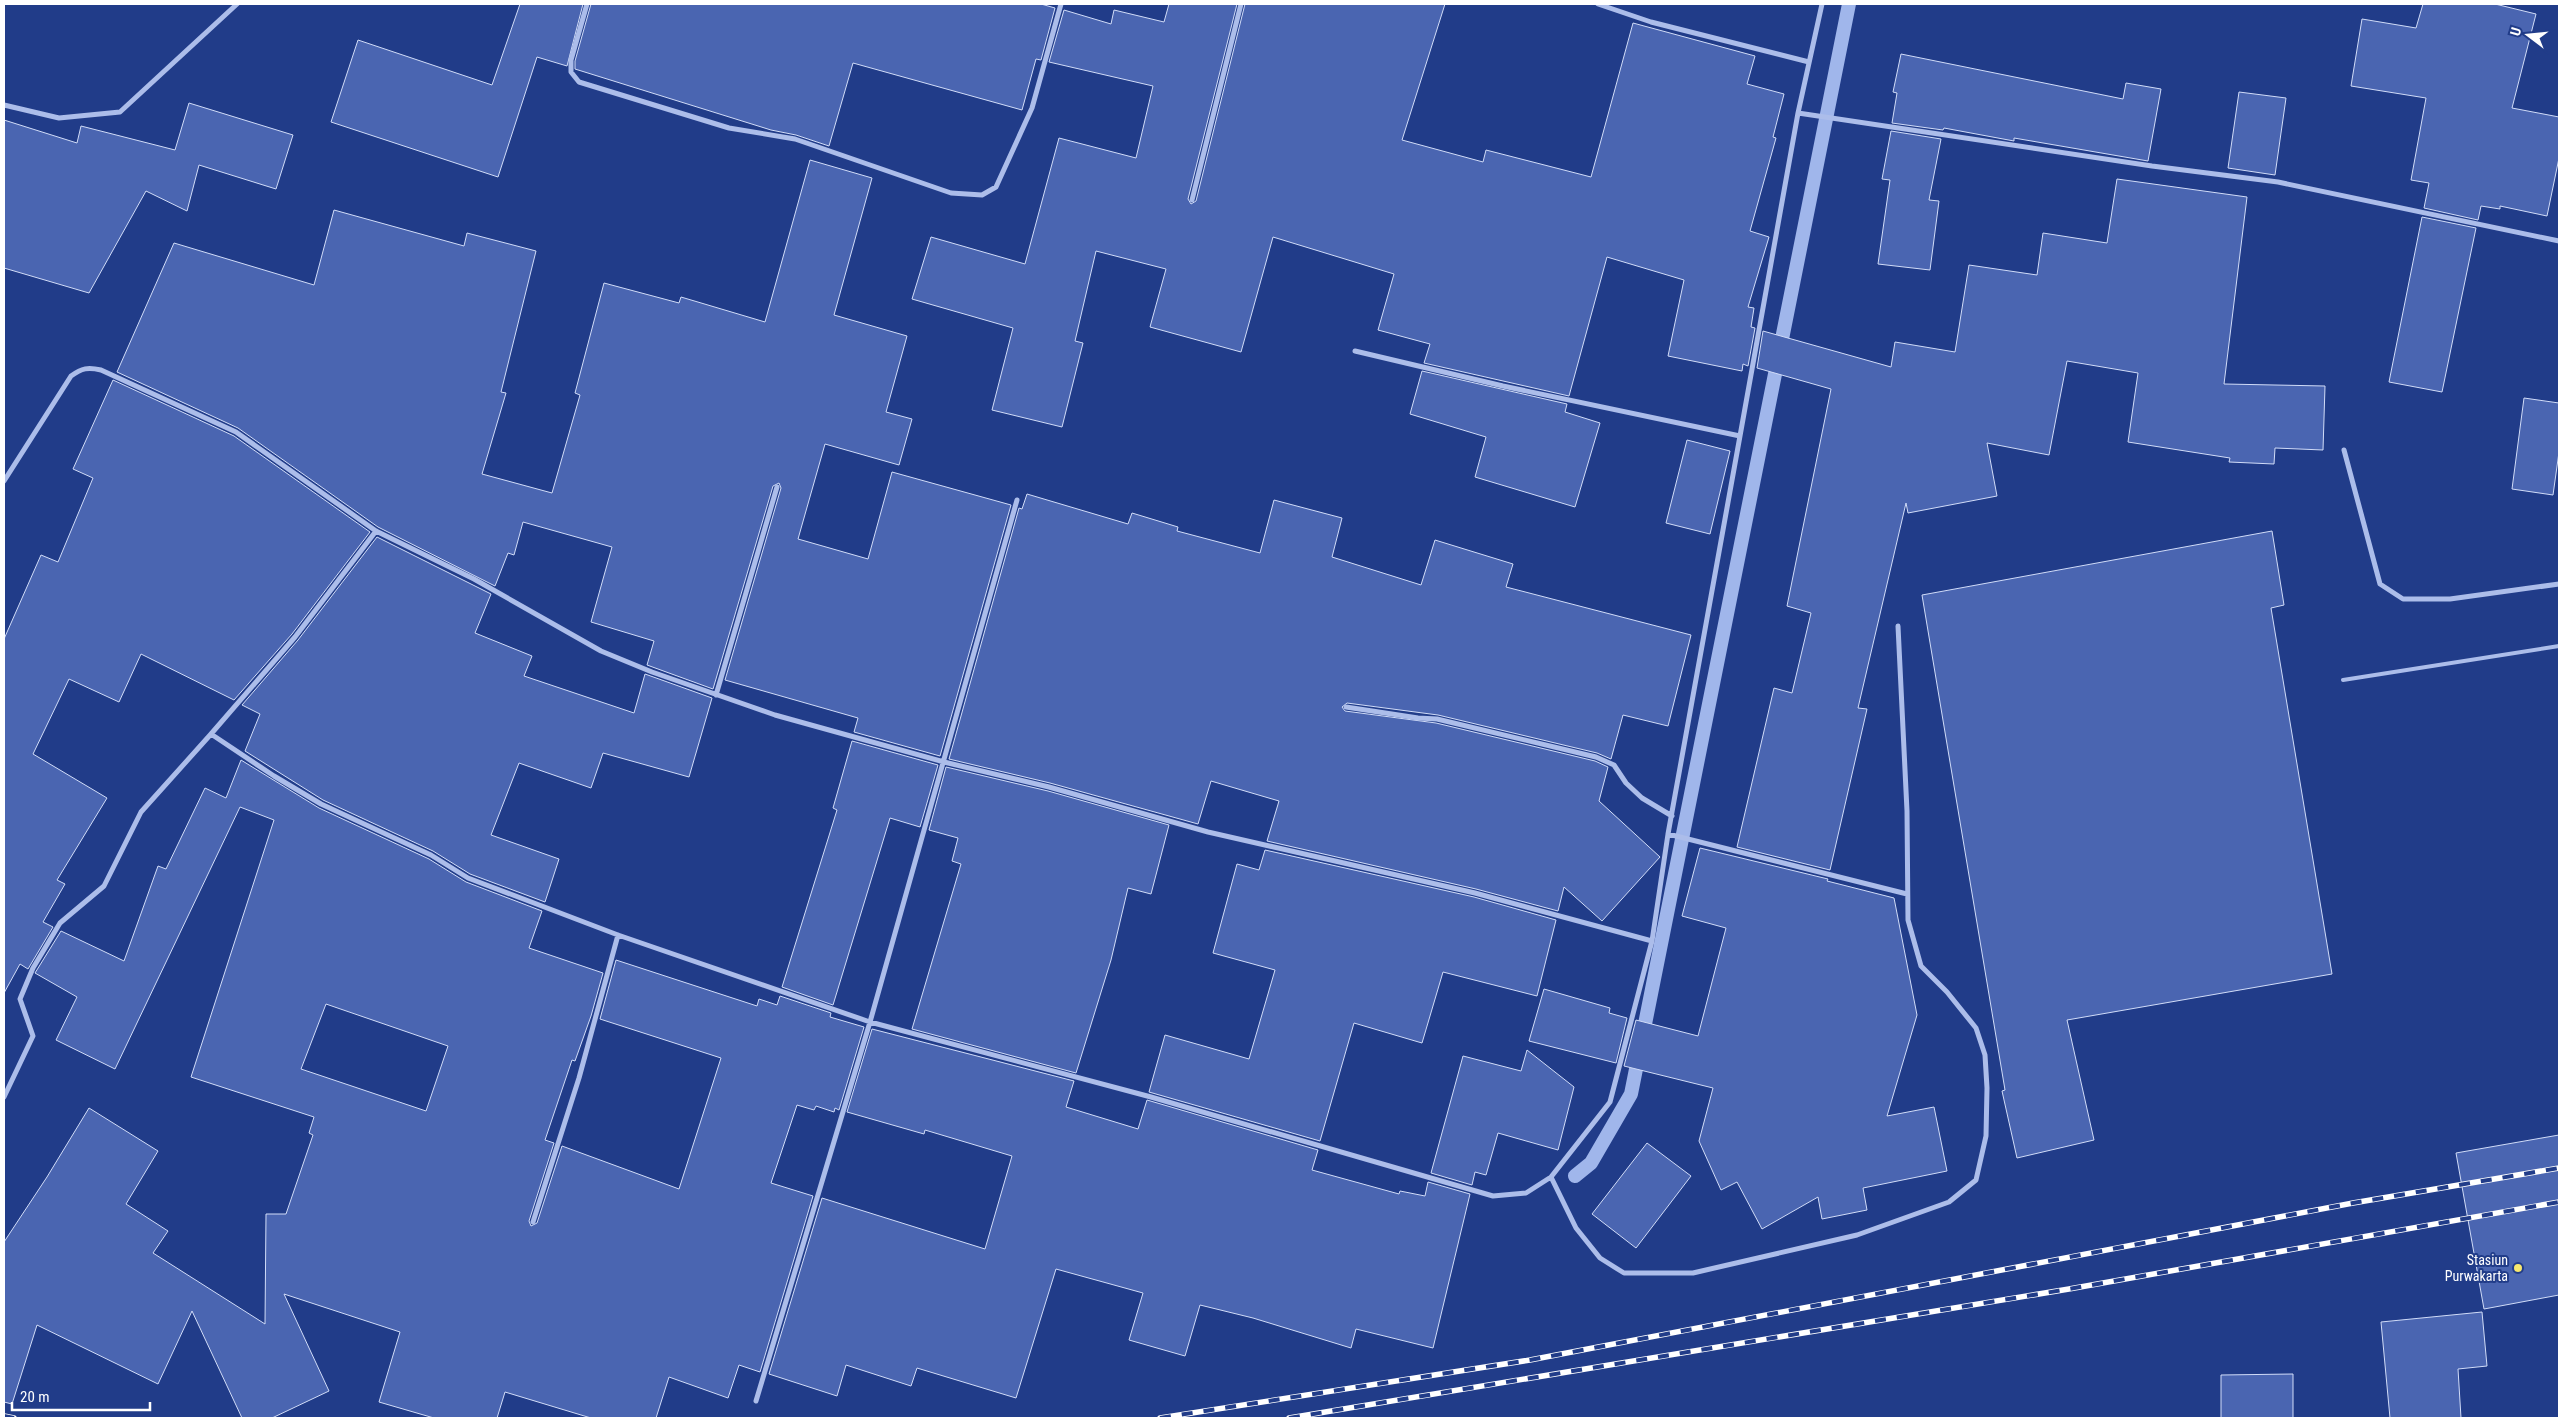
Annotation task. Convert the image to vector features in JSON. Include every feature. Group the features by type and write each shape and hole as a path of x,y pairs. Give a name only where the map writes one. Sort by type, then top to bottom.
{"street":[{"path":"4,105 59,118 120,112 237,4"},
{"path":"587,4 571,60 571,72 579,82 729,128 795,139 951,193 982,195 996,187 1032,108 1061,4"},
{"path":"1192,200 1241,4"},
{"path":"1598,4 1651,22 1809,62"},
{"path":"211,734 274,776 321,804 431,855 468,878 618,935 870,1022 1151,1097 1493,1196 1526,1193 1551,1177 1610,1102 1652,941 1668,834 1798,113 1822,4"},
{"path":"1798,113 2152,166 2278,182 2559,241"},
{"path":"1355,352 1503,386 1740,436"},
{"path":"4,481 71,376 79,370 89,367 101,370 236,432 376,531 474,579 601,651 652,672 775,715 944,762 1049,787 1208,832 1475,893 1652,941"},
{"path":"2344,450 2380,584 2403,599 2450,599 2559,584"},
{"path":"716,695 777,487"},
{"path":"756,1401 870,1022 1017,500"},
{"path":"4,1097 33,1036 20,999 33,968 60,923 104,886 141,812 295,637 376,531"},
{"path":"1551,1177 1576,1228 1600,1258 1624,1272 1693,1273 1857,1235 1949,1202 1976,1180 1986,1136 1987,1088 1984,1055 1976,1028 1947,992 1921,966 1908,920 1907,811 1898,626"},
{"path":"1346,707 1437,719 1596,757 1614,765 1626,783 1642,798 1672,816"},
{"path":"1668,834 1907,894"},
{"path":"533,1222 579,1078 618,935"}],"lane":[{"path":"2342,680 2559,646"}],"building":[{"path":"520,4 583,4 567,66 537,57 498,177 331,122 358,40 492,85"},
{"path":"591,4 1041,4 1055,8 1041,60 1036,59 1022,110 853,63 829,146 796,135 771,130 575,69 575,61"},
{"path":"1169,4 1237,4 1188,199 1191,204 1196,201 1245,4 1445,4 1402,140 1483,162 1486,150 1591,177 1633,23 1755,56 1747,84 1784,94 1773,137 1776,138 1750,231 1769,237 1748,307 1754,308 1751,327 1755,328 1748,366 1743,364 1742,371 1668,356 1684,280 1607,257 1569,396 1424,363 1430,344 1378,330 1394,274 1273,237 1241,352 1150,327 1166,269 1096,251 1075,341 1083,343 1062,427 992,410 1013,328 912,299 931,237 1025,264 1059,138 1136,158 1153,86 1049,62 1064,10 1111,24 1114,10 1164,22"},
{"path":"2423,4 2495,4 2536,14 2512,108 2559,117 2559,158 2547,216 2500,206 2500,209 2481,206 2478,220 2424,208 2429,183 2411,180 2426,98 2351,86 2362,19 2416,28"},
{"path":"1901,54 2123,99 2126,83 2161,89 2148,161 2014,138 2014,141 1944,128 1943,130 1892,123 1897,93 1893,92"},
{"path":"2239,92 2286,98 2275,175 2228,168"},
{"path":"189,103 293,135 276,189 199,165 187,211 146,191 89,293 4,268 4,120 77,143 81,126 175,150"},
{"path":"1891,131 1941,139 1929,200 1939,201 1930,270 1878,264 1890,180 1882,179"},
{"path":"810,160 872,178 834,315 907,336 886,412 912,419 899,465 825,444 798,539 868,559 892,472 1011,505 940,756 854,732 858,718 725,680 781,488 779,483 773,486 713,689 647,665 654,641 591,622 612,547 523,522 514,555 508,553 495,586 378,527 238,428 117,372 174,243 314,285 334,210 464,246 467,233 536,251 501,392 506,393 482,474 552,493 580,395 575,393 604,283 679,303 681,297 765,322"},
{"path":"2117,179 2247,197 2224,384 2325,386 2323,450 2275,448 2274,464 2229,462 2230,458 2128,442 2138,373 2067,361 2049,455 1987,443 1997,496 1908,513 1906,503 1858,708 1867,709 1830,870 1737,847 1774,688 1792,693 1811,613 1787,606 1831,389 1757,368 1763,331 1891,367 1895,342 1955,352 1969,265 2037,275 2043,233 2107,243"},
{"path":"2422,217 2476,228 2442,392 2389,382"},
{"path":"1422,371 1567,404 1565,412 1600,423 1575,507 1475,477 1486,437 1410,414"},
{"path":"113,380 234,436 370,532 292,634 234,700 141,654 119,702 69,679 33,754 107,798 57,880 65,884 43,922 53,927 28,969 20,964 4,993 4,639 41,555 58,562 93,478 73,469"},
{"path":"2524,398 2559,403 2559,452 2553,495 2512,489"},
{"path":"1687,440 1730,451 1710,534 1666,523"},
{"path":"1027,494 1128,524 1132,513 1178,527 1177,531 1260,553 1274,500 1342,518 1332,557 1421,585 1435,540 1513,564 1506,587 1691,635 1668,726 1623,715 1611,759 1597,753 1438,715 1347,703 1342,707 1345,711 1436,723 1595,761 1608,767 1599,801 1660,857 1602,921 1564,887 1558,911 1476,889 1267,841 1279,801 1211,781 1198,824 1050,783 949,759 1019,508 1022,509"},
{"path":"2272,531 2284,605 2271,608 2332,974 2067,1020 2094,1140 2017,1158 2002,1091 2005,1090 1922,595"},
{"path":"377,537 491,594 475,633 532,656 524,676 634,713 645,674 712,698 689,777 603,753 591,788 519,763 491,835 559,859 545,902 470,874 433,851 323,800 245,751 260,714 242,705 298,640"},
{"path":"852,741 938,765 920,827 890,818 833,1005 782,987 837,810 833,808"},
{"path":"241,760 319,808 429,859 466,882 542,911 529,948 603,973 591,1016 575,1061 572,1060 545,1140 554,1143 529,1221 531,1226 537,1223 562,1146 679,1189 721,1058 600,1019 616,960 757,1006 759,999 777,1005 780,996 831,1013 830,1017 864,1027 839,1110 835,1108 834,1112 816,1106 814,1110 797,1105 771,1183 813,1196 760,1372 739,1365 728,1398 669,1377 656,1418 591,1418 505,1392 497,1418 434,1418 379,1402 400,1332 284,1294 329,1391 272,1418 242,1418 192,1311 158,1384 37,1325 12,1404 4,1402 4,1242 89,1108 158,1151 126,1204 168,1231 153,1253 265,1324 266,1214 286,1214 313,1135 309,1133 314,1117 191,1077 274,820 240,807 115,1069 56,1040 77,997 35,973 61,931 124,961 158,866 166,869 205,788 226,798","holes":["326,1004 448,1046 426,1111 301,1069"]},
{"path":"946,767 1048,791 1169,825 1151,894 1128,888 1111,960 1076,1073 912,1029 961,864 952,861 958,838 929,830"},
{"path":"1700,848 1828,879 1827,881 1894,898 1917,1015 1887,1116 1934,1107 1947,1171 1863,1188 1867,1210 1822,1219 1818,1197 1762,1229 1737,1182 1721,1190 1699,1141 1713,1088 1624,1066 1636,1020 1698,1036 1726,928 1682,916"},
{"path":"1265,850 1474,897 1556,920 1537,996 1443,972 1422,1043 1354,1023 1320,1141 1149,1092 1165,1035 1249,1059 1275,970 1213,953 1237,864 1259,870"},
{"path":"1544,989 1610,1008 1609,1013 1627,1018 1616,1063 1529,1041"},
{"path":"872,1029 1074,1081 1066,1107 1138,1129 1147,1100 1318,1150 1312,1170 1399,1194 1400,1191 1425,1196 1428,1182 1470,1194 1433,1348 1356,1329 1351,1348 1253,1318 1200,1305 1185,1356 1129,1340 1143,1293 1056,1269 1016,1398 917,1368 911,1386 846,1365 837,1396 769,1374 822,1198 985,1249 1012,1156 925,1130 924,1134 847,1112"},
{"path":"1527,1050 1574,1087 1558,1150 1498,1133 1486,1175 1475,1172 1472,1185 1431,1173 1463,1056 1521,1071"},
{"path":"2559,1135 2559,1295 2484,1309 2456,1153"},
{"path":"1647,1143 1691,1176 1636,1248 1592,1214"},
{"path":"2482,1312 2487,1366 2458,1369 2461,1418 2390,1418 2381,1322"},
{"path":"2293,1374 2293,1418 2221,1418 2221,1375"}],"waterway":[{"path":"1575,1176 1591,1163 1631,1094 1849,4"}],"railway":[{"path":"1160,1418 1530,1360 2353,1203 2559,1168"},
{"path":"1289,1418 2069,1289 2559,1202"},
{"path":"4,1416 14,1418"}],"place":[{"name":"Stasiun Purwakarta","path":"2518,1268"}]}
